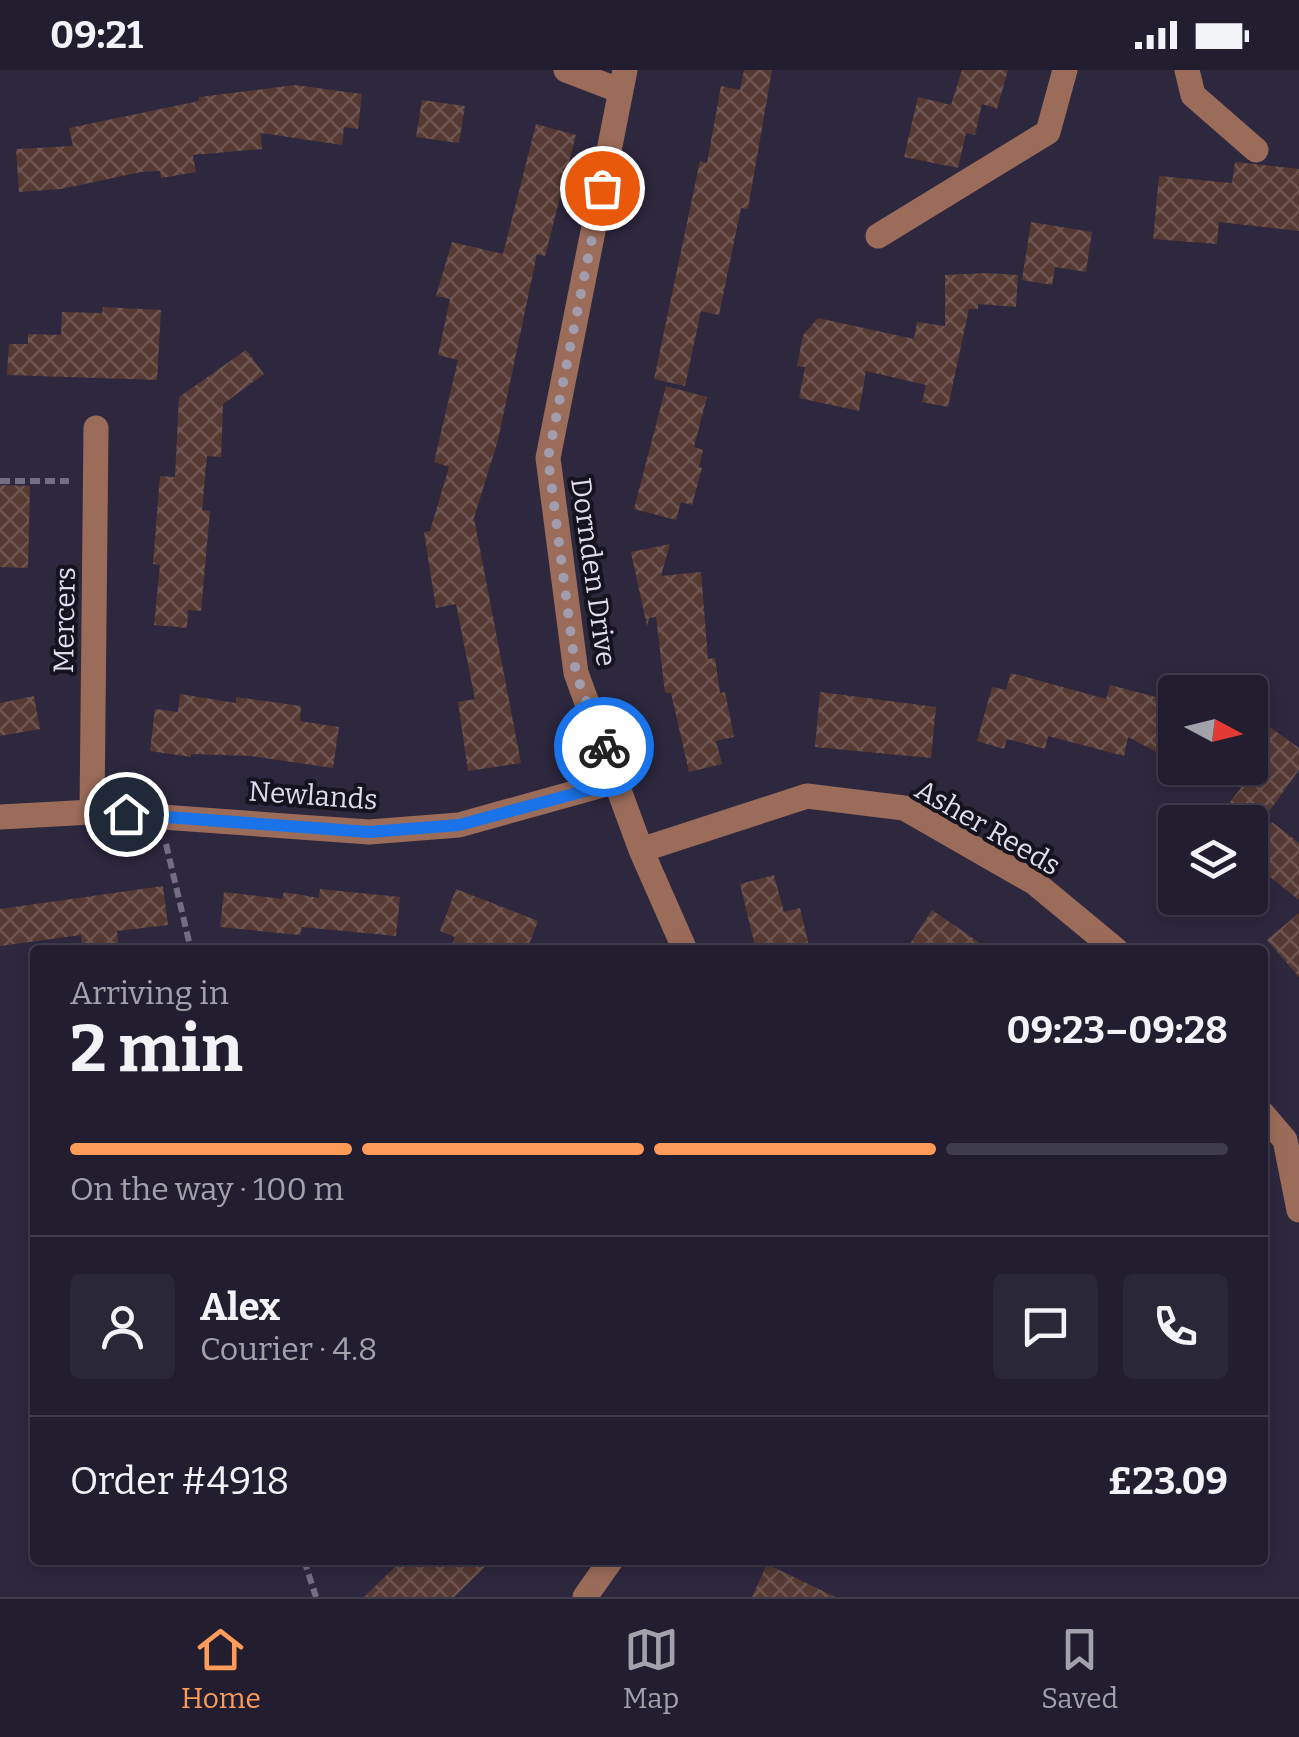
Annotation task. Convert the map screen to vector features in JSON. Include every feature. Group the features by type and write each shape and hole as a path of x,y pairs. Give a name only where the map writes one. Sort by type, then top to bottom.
{"street":[{"path":"566,70 623,81"},
{"path":"878,236 1048,132 1065,70"},
{"path":"1187,70 1192,95 1256,150"},
{"name":"Dornden Drive","path":"623,81 548,458 576,674 641,850 682,945"},
{"name":"Mercers","path":"92,812 96,428"},
{"name":"Newlands","path":"0,817 92,812 369,832 459,825 618,782"},
{"name":"Asher Reeds","path":"641,850 807,796 904,808 1035,883 1110,945"},
{"path":"1268,1120 1284,1140 1299,1210"},
{"path":"584,1597 607,1565"}],"path":[{"path":"0,481 96,481"},
{"path":"160,816 190,945"},
{"path":"306,1565 316,1597"}],"building":[{"path":"744,70 772,70 748,209 741,208 719,315 701,311 685,386 654,379 700,161 707,163 721,86 740,90"},
{"path":"962,70 1008,70 997,109 982,104 975,135 966,133 958,168 904,157 918,97 951,105"},
{"path":"295,85 362,94 358,129 344,127 342,145 261,133 262,149 193,155 196,172 161,178 160,171 141,172 61,189 19,192 16,149 73,146 69,128 199,101 199,97"},
{"path":"422,100 465,106 459,143 416,137"},
{"path":"536,124 576,135 545,256 537,254 498,440 474,518 521,763 468,771 458,702 475,699 456,604 436,608 424,532 430,531 449,467 434,462 458,360 438,355 450,299 436,296 452,242 503,254"},
{"path":"1235,162 1299,169 1299,231 1219,222 1217,244 1153,239 1159,176 1232,183"},
{"path":"1031,222 1092,232 1086,272 1055,267 1052,285 1022,280"},
{"path":"945,275 1018,275 1016,307 978,304 978,309 969,309 948,407 922,402 926,385 866,371 859,411 799,398 805,367 797,366 803,335 818,318 914,339 917,322 945,326"},
{"path":"103,307 161,310 157,380 7,375 9,344 28,344 28,334 61,335 62,312 102,313"},
{"path":"246,350 264,374 223,404 221,457 207,456 202,510 210,511 201,611 188,610 187,628 154,625 160,565 153,564 160,476 175,477 179,397"},
{"path":"666,386 707,397 694,447 703,450 699,467 702,468 692,505 681,502 676,520 634,509"},
{"path":"0,485 30,486 28,568 0,567"},
{"path":"670,544 661,576 701,572 708,659 715,658 720,693 725,692 734,737 716,741 722,764 689,772 671,693 665,693 656,617 649,618 647,626 631,552"},
{"path":"1011,673 1106,699 1110,685 1158,698 1158,753 1128,737 1124,756 1048,736 1045,749 1007,739 1004,749 977,741 992,687 1006,690"},
{"path":"820,692 936,707 931,758 815,747"},
{"path":"180,694 236,703 236,697 301,706 300,721 339,727 333,768 251,756 191,757 150,751 155,709 178,712"},
{"path":"34,696 40,729 0,736 0,703"},
{"path":"1268,726 1299,748 1299,770 1268,813 1268,805 1228,805 1241,788 1237,785 1268,785"},
{"path":"1272,822 1299,843 1299,900 1268,875 1268,827"},
{"path":"774,875 784,912 800,908 809,945 755,945 740,884"},
{"path":"163,886 168,925 117,931 119,945 82,945 81,935 0,946 0,909"},
{"path":"320,889 400,897 396,936 302,927 300,935 220,927 224,892 282,899 284,892 319,898"},
{"path":"456,889 538,921 529,945 452,945 455,937 440,931"},
{"path":"932,910 983,945 909,945"},
{"path":"1299,913 1299,977 1267,940"},
{"path":"397,1565 487,1565 454,1597 364,1597"},
{"path":"769,1565 835,1597 752,1597"}],"way so far":[{"path":"602,188 548,458 576,674 604,747"}],"route":[{"path":"126,814 369,832 459,825 618,782 604,747"}]}
